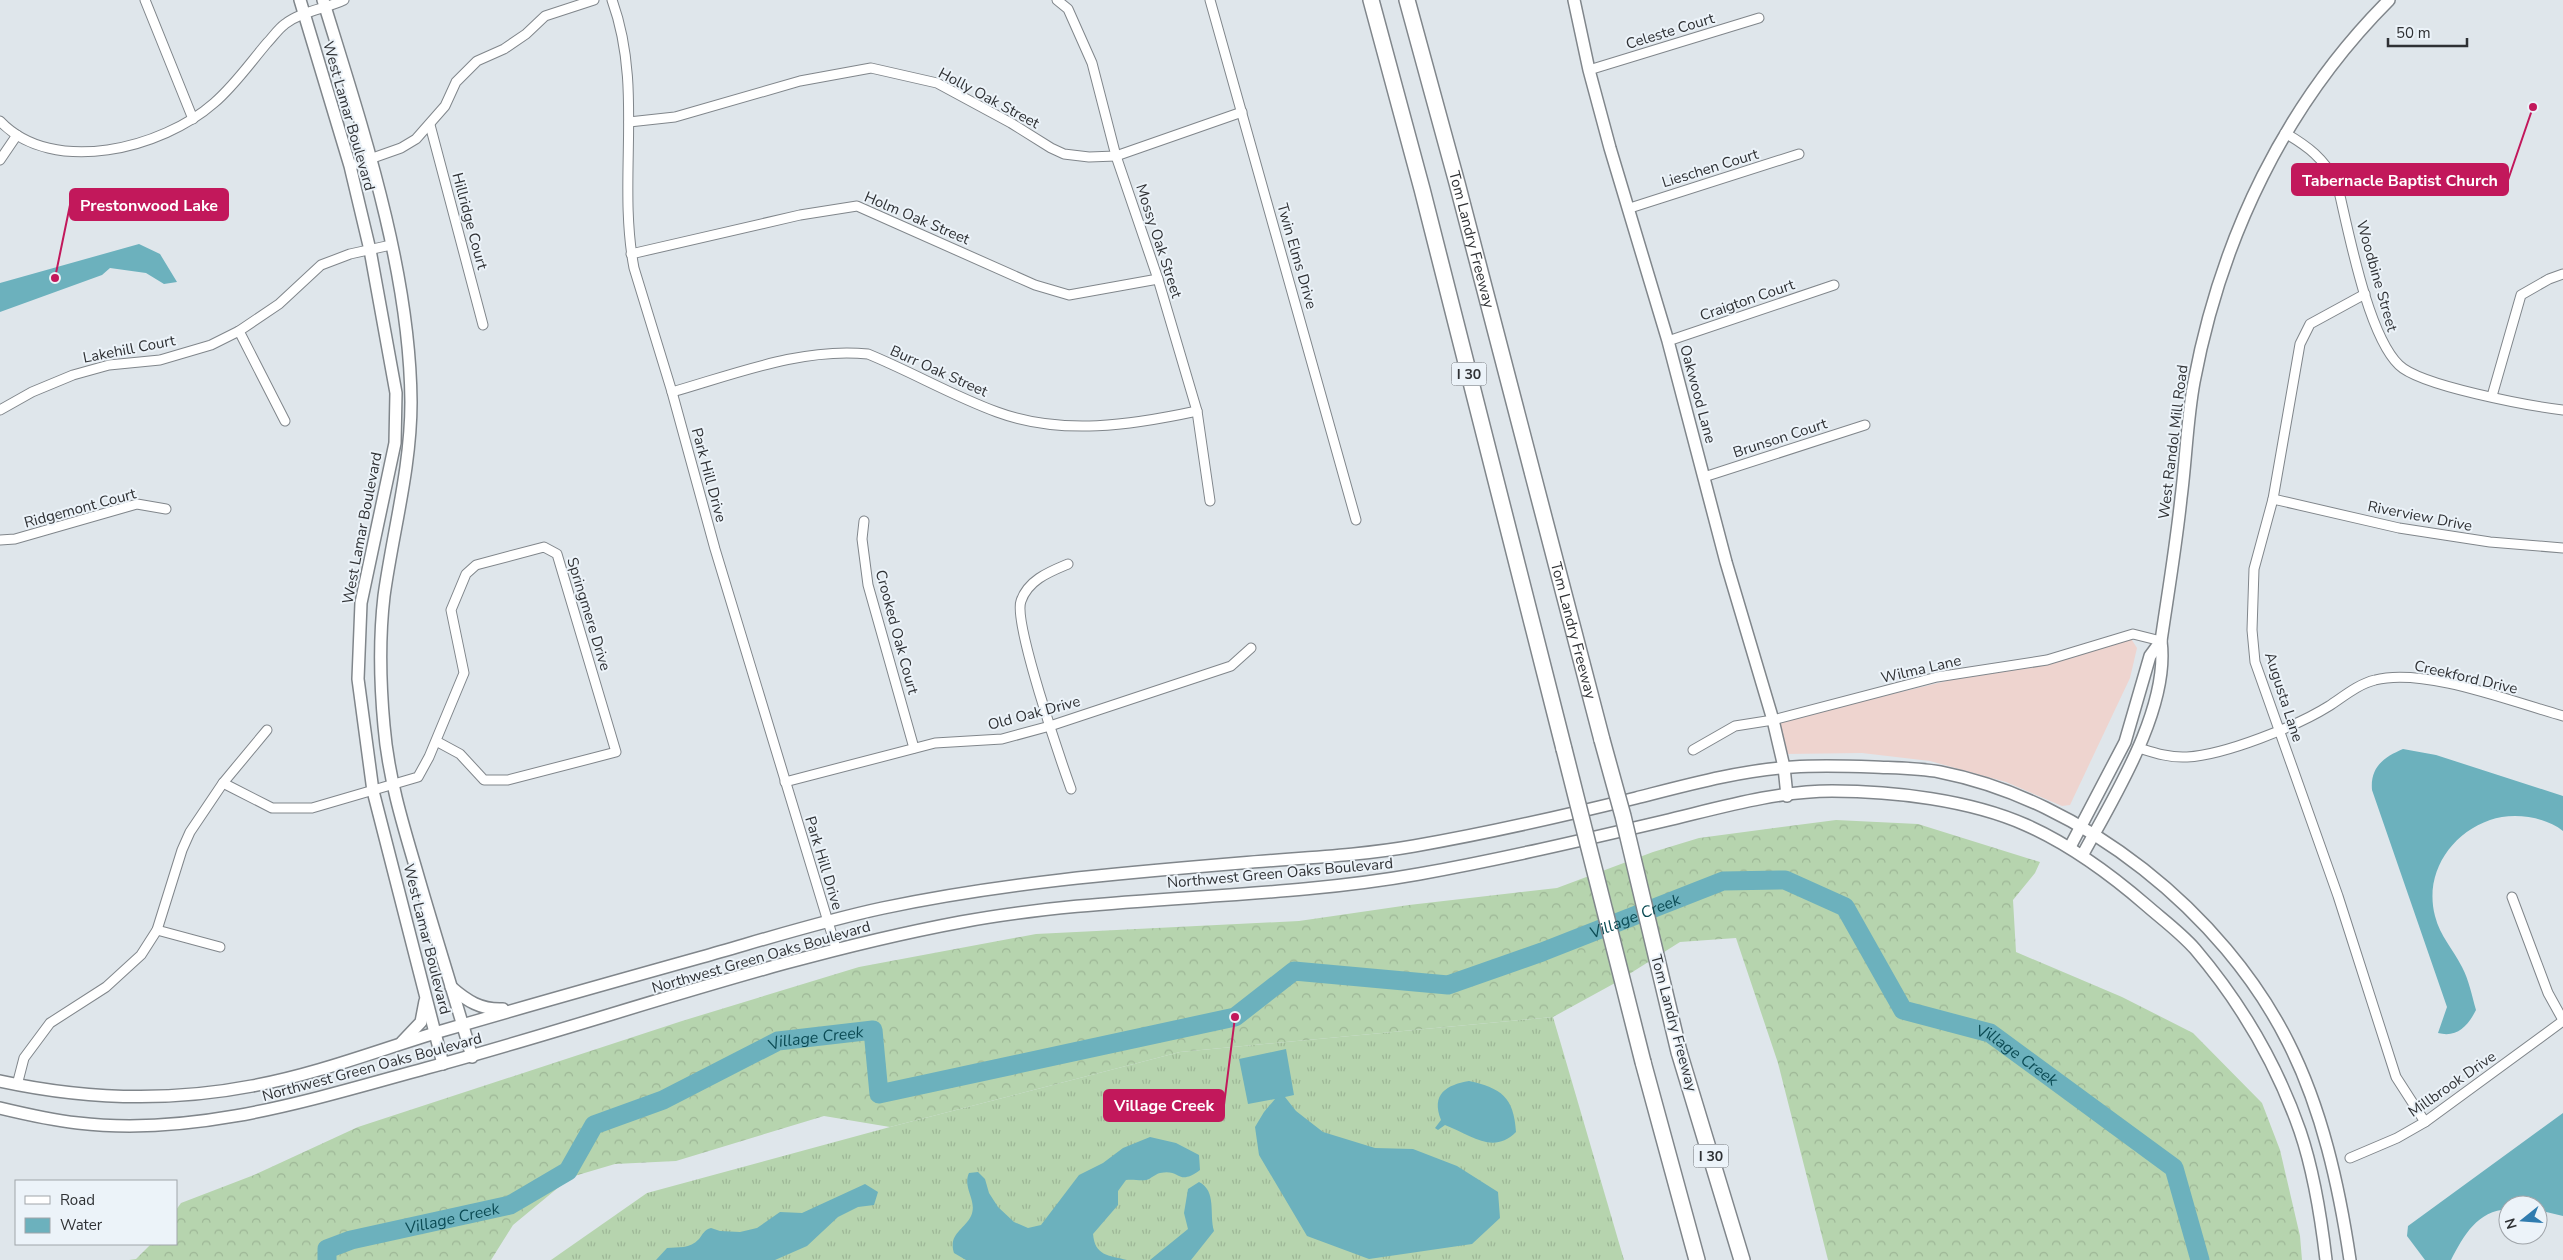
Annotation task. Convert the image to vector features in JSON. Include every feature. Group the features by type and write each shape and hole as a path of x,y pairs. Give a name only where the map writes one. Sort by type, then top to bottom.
{"highway":[{"name":"I 30","path":"1371,0 1422,189 1643,1062 1697,1260"},
{"name":"Tom Landry Freeway","path":"1407,0 1457,183 1623,816 1679,1052 1742,1260"}],"main road":[{"name":"West Lamar Boulevard","path":"300,0 350,166 370,250 396,393 395,443 361,603 358,679 372,791 426,992 443,1064"},
{"name":"Oakwood Lane","path":"1574,0 1588,70 1668,341 1726,562 1773,720 1784,767 1787,796"},
{"name":"West Randol Mill Road","path":"2083,854 2139,748 2160,680 2164,658 2162,641 2194,383 2212,304 2234,238 2259,181 2286,132 2331,64 2362,27 2389,0"},
{"name":"West Lamar Boulevard","path":"324,4 371,160 391,246 405,329 411,401 409,453 384,597 380,665 384,729 392,784 472,1057"},
{"name":"West Randol Mill Road","path":"2070,847 2125,742 2150,656 2162,641"},
{"name":"Northwest Green Oaks Boulevard","path":"0,1081 92,1096 199,1094 262,1084 312,1072 463,1025 827,921 936,898 1024,884 1411,846 1510,827 1691,784 1784,767 1819,765 1940,772 1989,786 2055,812 2094,834 2145,869 2194,914 2234,958 2286,1038 2307,1084 2337,1183 2350,1260"},
{"name":"Northwest Green Oaks Boulevard","path":"0,1108 78,1124 124,1126 206,1122 287,1107 472,1057 836,948 964,921 1070,906 1341,886 1517,856 1726,805 1828,791 1878,794 1956,803 2022,823 2083,854 2113,876 2191,944 2236,1003 2270,1061 2300,1132 2320,1215 2326,1260"},
{"path":"451,987 474,1004 490,1010 518,1009"},
{"path":"400,1044 421,1022 425,1008 426,992"}],"street":[{"path":"145,0 192,119"},
{"path":"0,121 17,135 40,147 70,152 103,152 156,136 192,119 215,102 284,24 324,4 344,0"},
{"path":"350,166 371,160 416,139 445,106 456,82 477,61 504,49 526,34 545,16 594,0"},
{"name":"Park Hill Drive","path":"612,0 621,24 628,59 631,254 672,392 715,549 836,948"},
{"name":"Mossy Oak Street","path":"1057,0 1068,10 1092,63 1116,156 1158,279 1197,411 1210,501"},
{"name":"Twin Elms Drive","path":"1210,0 1356,520"},
{"name":"Celeste Court","path":"1588,70 1759,18"},
{"name":"Holly Oak Street","path":"629,122 675,117 800,81 871,68 937,83 1064,154 1089,157 1116,156 1242,112"},
{"name":"Hillridge Court","path":"430,125 483,325"},
{"name":"Woodbine Street","path":"2286,132 2306,145 2326,163 2337,183 2365,294 2378,334 2400,366 2426,381 2563,410"},
{"path":"0,160 17,135"},
{"name":"Lieschen Court","path":"1630,208 1799,154"},
{"name":"Holm Oak Street","path":"631,254 800,215 857,206 1035,284 1069,295 1158,279"},
{"name":"Lakehill Court","path":"0,410 32,392 72,375 109,365 160,360 210,345 239,331 279,304 322,265 350,254 391,246"},
{"path":"2492,396 2522,295 2549,279 2563,274"},
{"name":"Craigton Court","path":"1668,341 1834,285"},
{"name":"Augusta Lane","path":"2365,294 2310,324 2300,344 2273,499 2254,569 2252,630 2255,662 2338,896 2396,1077 2425,1122"},
{"path":"239,331 285,421"},
{"name":"Burr Oak Street","path":"672,392 796,359 845,352 868,354 998,412 1051,425 1099,426 1197,411"},
{"name":"Brunson Court","path":"1704,477 1865,425"},
{"name":"Riverview Drive","path":"2273,499 2400,528 2490,542 2563,548"},
{"name":"Ridgemont Court","path":"0,540 15,539 136,504 166,509"},
{"name":"Crooked Oak Court","path":"864,521 862,539 868,586 914,748"},
{"name":"Springmere Drive","path":"223,783 272,808 312,808 418,777 436,741 464,673 451,610 466,574 476,565 544,546 557,554 616,752 508,780 484,780 460,754 436,741"},
{"path":"1068,564 1032,583 1020,602 1023,632 1050,726 1071,789"},
{"name":"Wilma Lane","path":"1693,750 1735,726 1773,720 1937,677 2047,660 2133,634 2162,641"},
{"name":"Old Oak Drive","path":"786,782 935,743 1002,739 1050,726 1231,666 1251,648"},
{"name":"Creekford Drive","path":"2139,748 2166,756 2188,757 2212,752 2280,731 2330,706 2338,698 2374,680 2402,676 2460,686 2563,716"},
{"path":"17,1084 24,1058 50,1023 106,986 141,955 157,930 182,850 190,832 223,783 267,730"},
{"path":"2512,897 2548,993 2563,1020"},
{"path":"157,930 220,947"},
{"name":"Millbrook Drive","path":"2350,1158 2397,1138 2425,1122 2563,1020"}],"shaded area":[{"path":"2130,637 2137,648 2130,678 2070,805 2062,806 2006,782 1930,761 1862,753 1785,754 1777,724 1784,720"}],"green space":[{"path":"1836,820 1918,824 2040,862 2035,873 2013,900 2016,952 2122,997 2193,1033 2262,1103 2280,1150 2300,1236 2302,1260 1828,1260 1778,1063 1736,938 1680,942 1615,983 1553,1017 1180,1052 890,1127 824,1116 676,1161 615,1164 571,1177 513,1225 491,1260 129,1260 136,1259 150,1245 178,1245 178,1207 181,1203 254,1175 358,1127 682,1021 859,967 1036,934 1299,921 1409,905 1557,888 1653,852 1699,838"},
{"path":"1553,1017 1624,1260 551,1260 647,1193 890,1127 1180,1052"}],"water":[{"path":"139,244 160,254 177,282 164,284 146,273 110,268 102,275 0,312 0,283"},
{"path":"2403,749 2436,755 2563,796 2563,831 2547,822 2528,817 2508,816 2490,820 2476,826 2463,835 2452,845 2443,858 2433,885 2435,916 2443,936 2464,972 2476,1010 2465,1026 2451,1034 2438,1033 2447,1007 2372,790 2373,775 2376,769 2384,759"},
{"path":"1286,1049 1294,1095 1285,1097 1296,1111 1323,1132 1375,1148 1413,1149 1457,1166 1498,1192 1500,1218 1472,1244 1369,1259 1307,1236 1259,1155 1255,1127 1275,1099 1248,1104 1239,1059"},
{"path":"1469,1081 1490,1087 1504,1096 1512,1110 1516,1132 1507,1139 1490,1143 1473,1138 1445,1125 1438,1130 1435,1128 1441,1120 1438,1111 1439,1097 1447,1088"},
{"path":"2563,1113 2563,1216 2548,1212 2548,1195 2498,1195 2498,1211 2488,1214 2473,1226 2451,1260 2425,1260 2407,1236 2408,1226"},
{"path":"1150,1137 1176,1143 1199,1155 1200,1170 1187,1177 1167,1172 1146,1180 1126,1180 1118,1191 1118,1205 1093,1234 1096,1247 1100,1251 1127,1260 966,1260 954,1253 953,1241 968,1221 973,1210 967,1184 969,1173 978,1172 985,1179 989,1193 998,1207 1014,1222 1028,1228 1041,1225 1079,1175 1103,1163 1123,1148"},
{"path":"1199,1182 1205,1186 1210,1197 1214,1231 1191,1260 1150,1260 1188,1229 1184,1213 1188,1189"},
{"path":"865,1184 878,1192 874,1205 858,1207 838,1217 807,1246 775,1260 656,1260 667,1248 684,1247 692,1244 711,1228 720,1231 740,1232 757,1228 780,1212 802,1213"}],"waterway":[{"name":"Village Creek","path":"327,1260 327,1249 351,1240 510,1205 568,1171 594,1125 663,1100 778,1041 873,1030 879,1094 1235,1017 1294,971 1448,985 1542,952 1723,881 1785,880 1845,907 1903,1010 1990,1033 2174,1168 2200,1260"}],"place":[{"name":"Tabernacle Baptist Church","path":"2533,107"},
{"name":"Prestonwood Lake","path":"55,278"},
{"name":"Village Creek","path":"1235,1017"}]}
